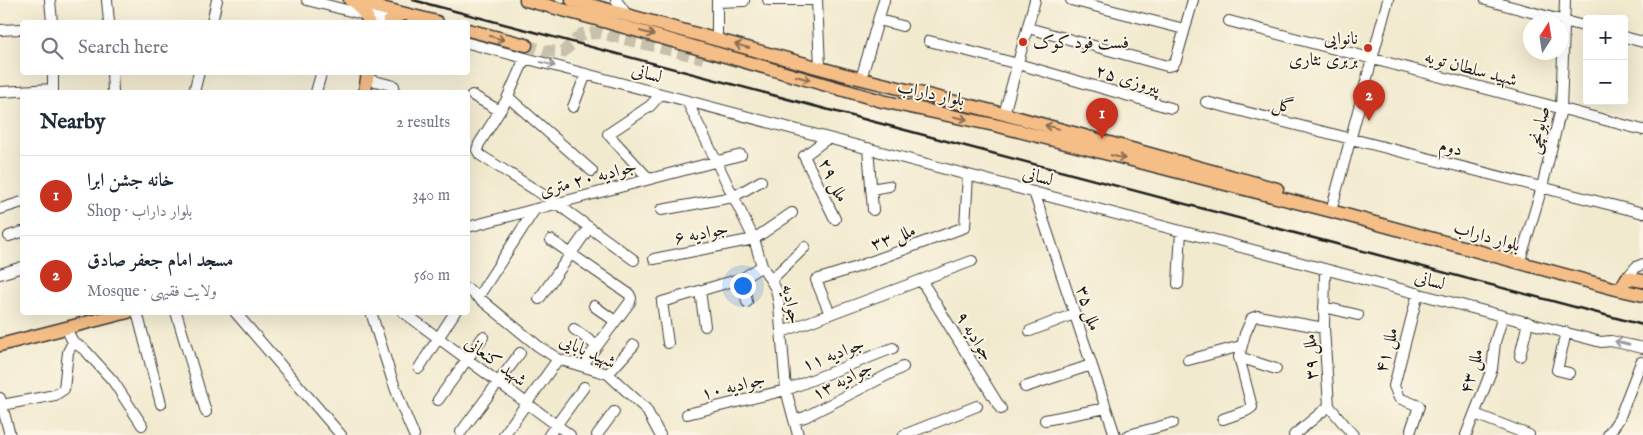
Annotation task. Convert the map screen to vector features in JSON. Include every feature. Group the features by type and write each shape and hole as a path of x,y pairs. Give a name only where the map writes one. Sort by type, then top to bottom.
{"main road":[{"name":"بلوار داراب","path":"526,0 874,98 999,126 1331,211 1519,264 1643,295"},
{"name":"بلوار داراب","path":"572,0 842,74 1004,114 1320,200 1331,211"},
{"path":"352,1 368,20"},
{"path":"352,1 393,20"},
{"path":"470,31 525,52"},
{"path":"703,58 773,69"},
{"path":"837,88 842,74"},
{"path":"365,90 368,76"},
{"path":"874,98 878,83"},
{"path":"1616,289 1621,288 1627,278 1643,281"},
{"path":"0,345 66,328 89,317 105,315"}],"street":[{"path":"50,0 52,20"},
{"path":"107,0 109,20"},
{"path":"212,20 217,0"},
{"path":"306,0 368,20 393,20"},
{"path":"616,0 628,15"},
{"path":"768,0 817,0 820,68"},
{"path":"862,79 884,0"},
{"path":"1004,114 1035,0"},
{"path":"1071,0 1184,29"},
{"path":"1028,28 1167,66 1173,65 1192,0"},
{"path":"1331,211 1388,0"},
{"path":"1486,0 1542,15"},
{"name":"صابونچی","path":"1565,0 1565,15"},
{"path":"717,39 717,1 744,1"},
{"path":"879,20 902,26"},
{"name":"شهید سلطان تویه","path":"1229,20 1643,130"},
{"path":"1568,22 1583,26"},
{"path":"0,30 20,29"},
{"path":"1628,38 1643,42"},
{"name":"پیروزی ۲۵","path":"929,41 1018,64 1171,108"},
{"name":"لسانی","path":"470,42 525,52 586,74 1601,342 1612,341 1643,348"},
{"path":"525,52 508,97 477,150 480,155 556,203 634,260"},
{"name":"صابونچی","path":"1519,264 1542,188 1561,109 1563,60"},
{"path":"573,107 586,74"},
{"path":"53,75 53,90"},
{"path":"112,75 113,90"},
{"path":"194,90 198,75"},
{"path":"317,90 321,75"},
{"path":"368,76 394,86"},
{"path":"0,92 20,92"},
{"path":"649,178 608,134 650,106 661,94"},
{"path":"472,95 500,110"},
{"path":"508,97 592,171"},
{"name":"جوادیه","path":"687,101 754,239 762,266 776,289 782,332 786,390 798,435"},
{"name":"گل","path":"1206,102 1352,139"},
{"name":"ملل ۲۹","path":"828,138 804,156 835,219"},
{"name":"دوم","path":"1352,139 1643,213"},
{"path":"868,148 873,210"},
{"name":"جوادیه ۲۰ متری","path":"470,226 741,155"},
{"name":"ملل ۳۳","path":"830,314 816,280 965,227 968,175"},
{"path":"661,210 733,197 761,181"},
{"path":"871,189 889,186"},
{"name":"ملل ۳۵","path":"1034,192 1115,435"},
{"path":"0,209 20,203"},
{"path":"478,297 535,209"},
{"path":"754,239 792,213"},
{"path":"539,299 589,228"},
{"path":"1178,284 1181,231"},
{"path":"9,236 20,233"},
{"name":"جوادیه ۶","path":"654,259 754,239"},
{"path":"551,240 629,294 631,298 630,302 582,366"},
{"path":"771,280 805,247"},
{"path":"782,332 972,261"},
{"path":"1627,278 1636,267 1643,264"},
{"path":"668,343 662,302 743,278 762,266"},
{"path":"0,274 20,268"},
{"name":"ملل ۳۹","path":"1325,269 1324,328 1329,406"},
{"path":"743,278 747,302"},
{"name":"جوادیه ۹","path":"921,280 1001,409"},
{"path":"700,290 705,326"},
{"name":"شهید بابایی","path":"470,291 538,346 558,359 608,374 646,409 660,435"},
{"name":"ملل ۴۱","path":"1411,430 1419,406 1399,398 1394,386 1418,293"},
{"path":"594,306 615,321"},
{"path":"1324,307 1358,315"},
{"path":"1030,331 1074,314"},
{"path":"138,315 161,404"},
{"path":"177,315 206,412"},
{"path":"238,315 341,435"},
{"path":"372,315 392,382 414,435"},
{"name":"شهید کنعانی","path":"408,315 570,435"},
{"path":"419,368 453,315"},
{"path":"1223,419 1252,407 1240,352 1252,318 1258,316 1324,328"},
{"name":"ملل ۴۳","path":"1466,435 1492,369 1495,342 1503,316"},
{"path":"1520,356 1528,322"},
{"path":"66,328 73,342 85,350 113,381 142,425"},
{"path":"574,329 597,346"},
{"path":"1566,332 1557,370 1569,374"},
{"path":"438,400 483,337"},
{"path":"10,435 1,402 55,395 64,389 68,352 73,342"},
{"path":"608,374 634,345"},
{"name":"جوادیه ۱۱","path":"786,390 892,348"},
{"path":"1188,360 1240,352 1276,369"},
{"path":"461,432 520,353"},
{"path":"504,435 558,359"},
{"path":"1608,435 1618,419 1641,362"},
{"path":"1025,387 1092,365"},
{"name":"جوادیه ۱۳","path":"794,420 805,417 903,367"},
{"path":"549,435 584,388"},
{"name":"جوادیه ۱۰","path":"687,414 786,390"},
{"path":"904,435 977,406"},
{"path":"1294,435 1329,406 1353,435"},
{"path":"1045,420 1106,408"},
{"path":"597,435 614,412"},
{"path":"1475,414 1528,435"},
{"path":"1129,435 1172,423"}],"tunnel":[{"path":"526,45 545,51 563,52 582,34 600,33 703,58"}],"railway":[{"path":"413,0 1643,325"}],"place":[{"name":"فست فود کوک","path":"1023,42"},
{"name":"نانوایی بربری نثاری","path":"1368,48"},
{"name":"مسجد امام جعفر صادق","path":"1369,121"},
{"name":"خانه جشن ابرا","path":"1102,139"}]}
